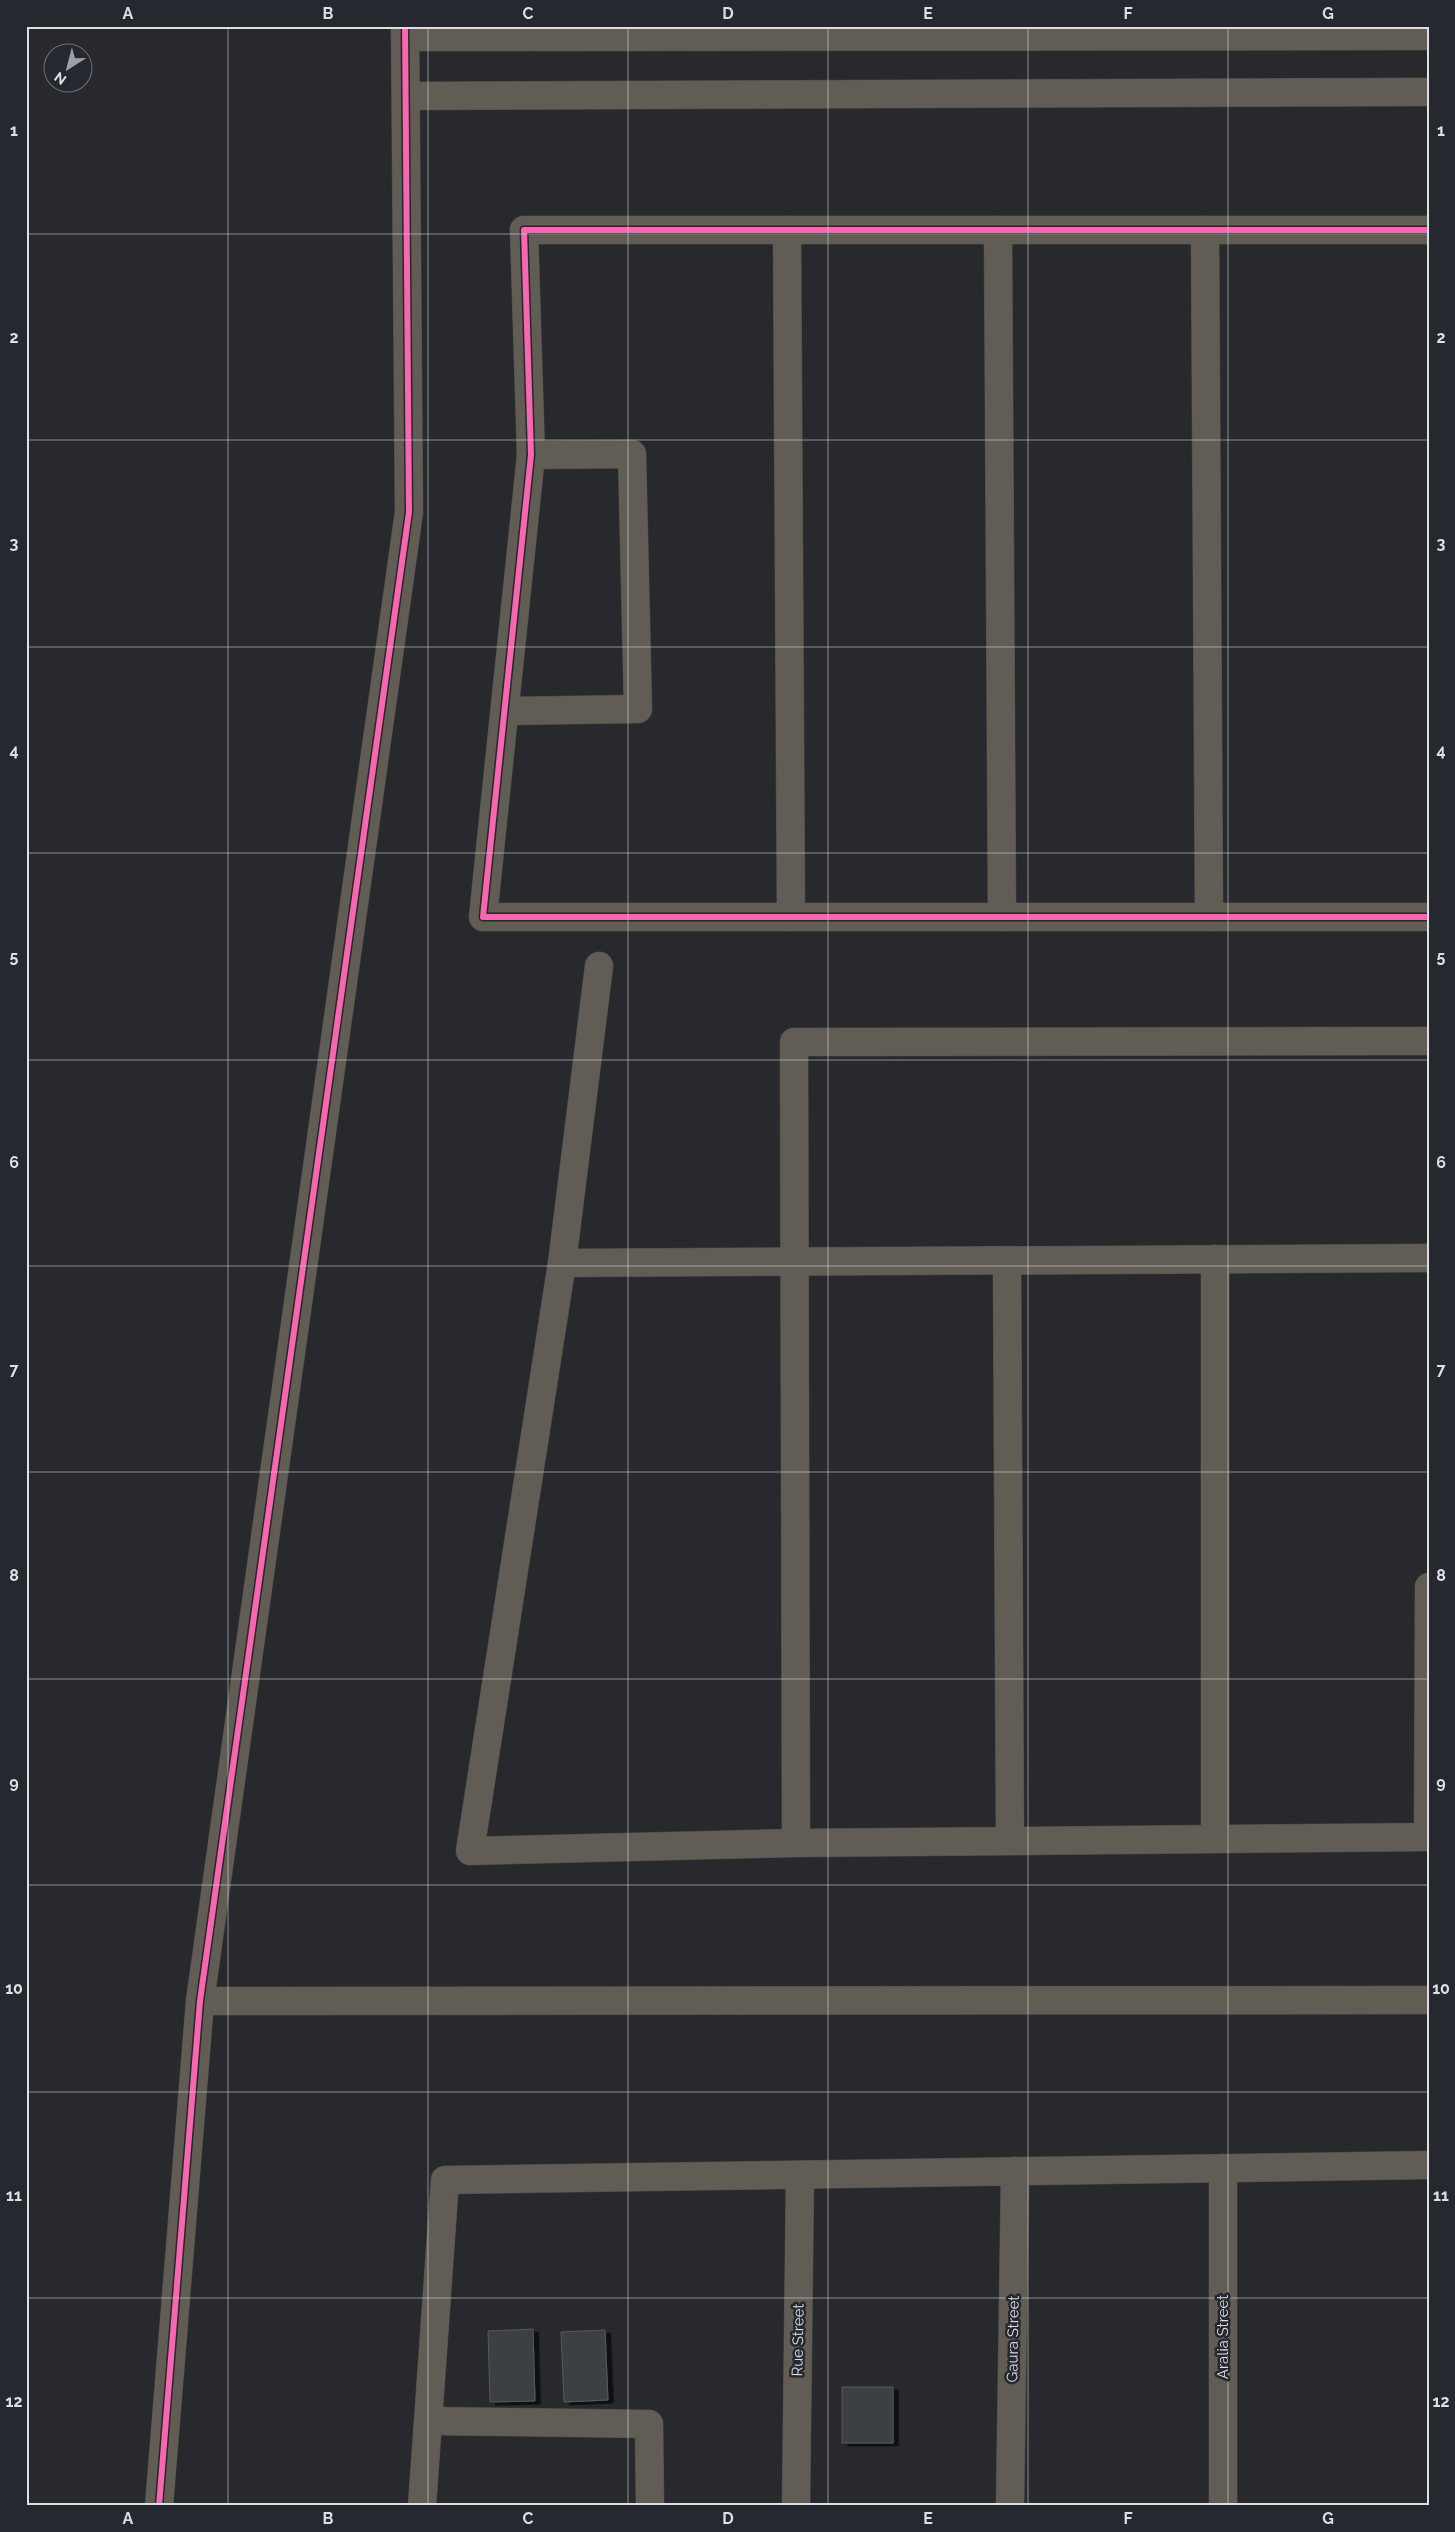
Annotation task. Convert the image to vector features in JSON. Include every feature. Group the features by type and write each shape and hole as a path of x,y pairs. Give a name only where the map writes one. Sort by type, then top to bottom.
{"street":[{"path":"159,2506 200,2001 409,512 405,32 1429,36"},
{"path":"406,96 1429,92"},
{"path":"1429,230 524,230 531,456 483,917 1429,917"},
{"path":"787,230 792,917"},
{"path":"998,230 1002,917"},
{"path":"1205,230 1210,917"},
{"path":"505,711 638,709 632,454 531,456"},
{"path":"599,966 562,1263 470,1851 796,1843 1428,1837 1429,1587"},
{"path":"796,1843 794,1042 1429,1041"},
{"path":"562,1263 1429,1258"},
{"path":"1215,1259 1215,1839"},
{"path":"1007,1260 1010,1841"},
{"path":"200,2001 1429,2000"},
{"path":"422,2506 445,2180 1429,2165"},
{"name":"Aralia Street","path":"1223,2168 1223,2506"},
{"name":"Gaura Street","path":"1010,2506 1015,2171"},
{"name":"Rue Street","path":"796,2506 800,2174"},
{"path":"429,2421 648,2424 650,2506"}],"building":[{"path":"533,2329 535,2401 490,2402 488,2331"},
{"path":"605,2330 608,2400 564,2402 561,2332"},
{"path":"842,2387 893,2387 893,2443 842,2443"}],"cycle path":[{"path":"159,2506 200,2001 409,512 405,26"},
{"path":"1429,230 524,230 531,455 483,917 1429,917"}]}
